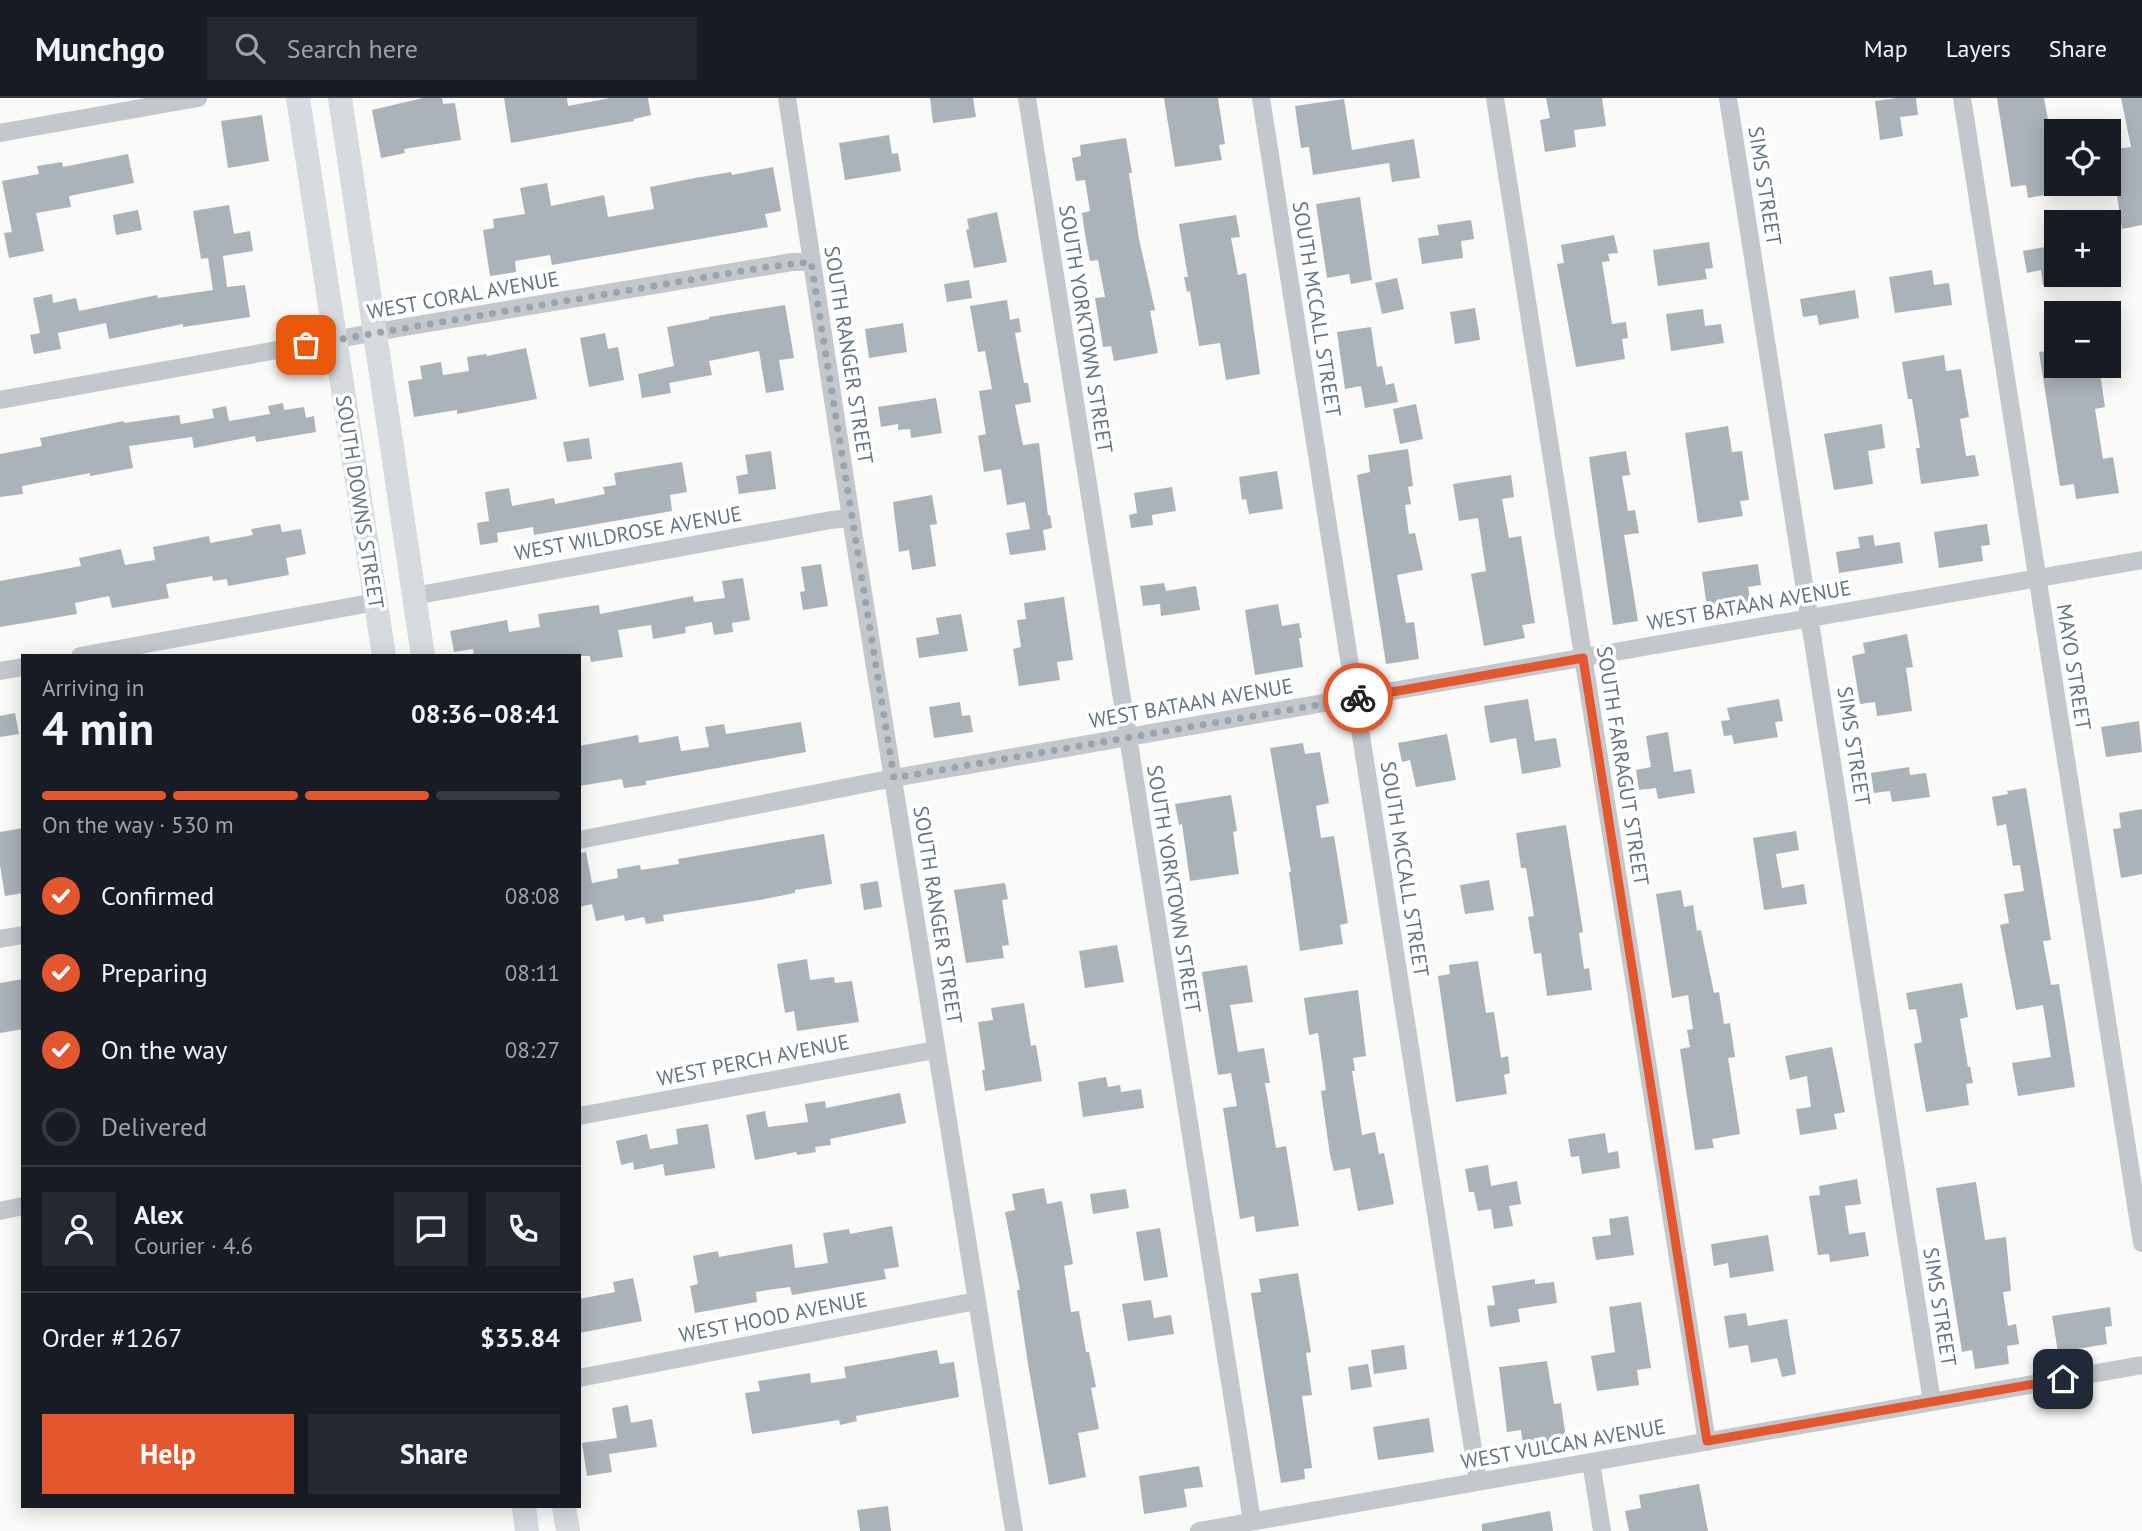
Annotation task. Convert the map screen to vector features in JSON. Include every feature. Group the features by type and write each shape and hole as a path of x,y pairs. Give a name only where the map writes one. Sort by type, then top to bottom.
{"main road":[{"name":"SOUTH DOWNS STREET","path":"298,98 384,654"},
{"name":"SOUTH DOWNS STREET","path":"340,98 424,654"},
{"path":"524,1508 527,1531"},
{"path":"564,1508 568,1531"}],"street":[{"path":"0,133 198,98"},
{"name":"SOUTH RANGER STREET","path":"787,98 851,519 1014,1531"},
{"name":"SOUTH YORKTOWN STREET","path":"1027,98 1252,1521"},
{"name":"SOUTH MCCALL STREET","path":"1261,98 1478,1482"},
{"name":"SOUTH FARRAGUT STREET","path":"1495,98 1707,1441"},
{"name":"SIMS STREET","path":"1728,98 1932,1402"},
{"name":"MAYO STREET","path":"1962,98 2142,1243"},
{"name":"WEST CORAL AVENUE","path":"0,400 374,333 779,265 811,262"},
{"name":"WEST WILDROSE AVENUE","path":"414,596 831,520 851,519"},
{"name":"WEST BATAAN AVENUE","path":"581,840 894,778 2037,576 2142,560"},
{"path":"91,654 376,603"},
{"path":"0,671 21,667"},
{"path":"0,939 21,935"},
{"name":"WEST PERCH AVENUE","path":"581,1116 935,1049"},
{"path":"0,1211 21,1206"},
{"name":"WEST HOOD AVENUE","path":"581,1378 976,1301"},
{"name":"WEST VULCAN AVENUE","path":"1199,1531 2142,1365"},
{"path":"1591,1462 1602,1531"}],"building":[{"path":"423,98 442,98 443,104 455,103 461,140 404,149 405,153 381,158 372,110"},
{"path":"504,98 567,98 568,106 610,98 648,98 651,115 634,121 511,143"},
{"path":"930,98 973,98 976,117 933,123"},
{"path":"1164,98 1218,98 1225,144 1219,145 1222,160 1175,167"},
{"path":"1546,98 1602,98 1606,126 1574,130 1576,147 1545,152 1540,120 1550,118"},
{"path":"1916,98 1918,115 1900,117 1903,136 1880,140 1875,101"},
{"path":"1997,98 2044,98 2048,119 2044,119 2044,195 2028,198 2026,185 2011,187"},
{"path":"2121,98 2142,98 2142,225 2122,229 2117,196 2121,196 2121,148 2131,147"},
{"path":"1344,99 1352,150 1414,139 1420,178 1392,182 1389,163 1313,175 1309,147 1301,148 1295,106"},
{"path":"262,115 269,161 228,168 221,121"},
{"path":"889,135 892,154 898,153 901,171 845,180 839,143"},
{"path":"1126,138 1139,239 1155,310 1150,311 1158,353 1114,361 1111,346 1103,347 1095,298 1105,297 1098,260 1090,261 1085,234 1082,213 1090,211 1085,180 1076,181 1072,158 1081,156 1080,145"},
{"path":"128,154 134,183 69,196 71,207 36,213 44,251 9,258 4,233 12,232 2,181 39,174 37,166 62,162 63,167"},
{"path":"773,167 781,211 765,214 768,227 552,265 550,255 515,261 516,272 490,276 483,230 494,228 493,219 525,214 520,188 547,183 551,206 604,195 608,217 654,209 650,187"},
{"path":"1360,197 1372,280 1351,284 1349,274 1327,278 1316,204"},
{"path":"229,205 234,234 250,231 253,251 223,256 227,287 245,285 250,317 183,327 183,324 109,339 106,323 58,333 61,349 34,354 30,335 40,333 33,298 52,294 53,303 76,298 79,311 157,295 158,298 213,290 208,258 201,259 193,211"},
{"path":"138,210 142,230 116,235 113,215"},
{"path":"997,212 1007,262 974,268 966,230 969,229 967,219"},
{"path":"1236,215 1240,237 1231,238 1238,275 1246,273 1260,374 1226,380 1220,343 1199,346 1190,291 1187,292 1184,277 1188,277 1179,224"},
{"path":"1471,220 1474,239 1461,241 1463,258 1422,264 1418,238 1439,235 1437,225"},
{"path":"1614,235 1618,253 1608,254 1610,261 1602,262 1612,324 1626,322 1628,338 1622,339 1625,359 1576,367 1557,264 1564,263 1561,245"},
{"path":"1709,242 1713,268 1705,269 1707,279 1658,286 1653,250"},
{"path":"2044,247 2044,285 2041,270 2027,273 2023,251"},
{"path":"1932,270 1934,285 1949,283 1952,305 1895,313 1889,277"},
{"path":"1397,278 1404,309 1382,314 1375,283"},
{"path":"969,280 972,298 947,302 944,284"},
{"path":"1855,290 1859,318 1819,325 1817,315 1803,317 1800,299"},
{"path":"1007,300 1010,320 1019,318 1021,332 1015,333 1024,383 1028,383 1031,402 1015,405 1023,445 1039,443 1052,528 1043,530 1046,550 1010,555 1006,533 1030,529 1025,502 1007,505 1001,469 984,472 978,436 986,434 979,391 992,389 985,351 978,352 970,306"},
{"path":"785,305 794,358 779,360 784,390 766,393 759,351 709,361 712,375 669,383 671,393 642,398 638,374 674,366 667,327 709,317"},
{"path":"1475,308 1480,340 1455,344 1450,312"},
{"path":"1703,309 1705,326 1721,324 1724,343 1671,351 1666,314"},
{"path":"903,323 907,352 869,358 865,329"},
{"path":"1371,327 1377,367 1382,366 1386,385 1394,383 1398,402 1365,408 1361,386 1345,389 1337,332"},
{"path":"605,333 608,349 618,347 624,380 589,387 580,338"},
{"path":"526,348 537,399 457,414 457,410 414,417 408,381 422,379 420,366 441,362 443,375 469,371 467,357"},
{"path":"2044,351 2044,378 2101,378 2105,407 2095,409 2103,459 2113,457 2119,493 2076,499 2074,484 2060,486 2039,352"},
{"path":"1944,355 1946,371 1961,369 1969,417 1960,419 1966,456 1975,455 1979,476 1921,484 1916,448 1920,448 1912,399 1908,399 1902,362"},
{"path":"936,398 942,433 911,438 910,429 898,430 898,424 881,427 878,407"},
{"path":"283,403 284,410 304,407 306,418 314,416 316,432 256,442 255,436 194,448 192,437 129,446 133,468 22,486 23,494 0,497 0,454 42,446 40,438 124,421 179,415 181,424 214,418 212,409 226,406 229,421 270,414 268,406"},
{"path":"1416,404 1423,439 1400,444 1393,409"},
{"path":"1882,424 1885,448 1868,451 1873,484 1834,490 1824,434"},
{"path":"1728,426 1732,452 1742,451 1749,500 1740,501 1743,516 1698,523 1685,433"},
{"path":"589,438 592,459 567,462 563,442"},
{"path":"1408,449 1413,486 1408,487 1411,504 1405,505 1409,534 1415,533 1423,570 1397,575 1406,623 1414,622 1419,659 1386,664 1357,475 1370,472 1368,455"},
{"path":"771,451 776,489 739,494 736,476 748,474 745,455"},
{"path":"1626,451 1630,475 1622,476 1628,511 1635,510 1639,533 1624,535 1638,621 1613,625 1589,457"},
{"path":"682,462 687,492 670,495 672,511 534,535 533,527 497,533 498,542 480,545 477,523 489,521 485,492 509,488 512,506 554,498 555,504 605,494 603,487 616,485 614,473"},
{"path":"1277,471 1283,509 1249,514 1246,499 1242,500 1239,477"},
{"path":"1511,475 1514,497 1502,499 1509,538 1521,536 1535,623 1522,625 1525,638 1484,646 1471,574 1486,571 1478,518 1459,521 1453,484"},
{"path":"1172,487 1176,511 1152,515 1153,525 1131,528 1129,515 1137,513 1134,493"},
{"path":"932,495 937,524 930,525 936,566 912,570 909,550 899,552 893,502"},
{"path":"280,524 282,532 301,529 306,554 286,558 289,575 228,586 227,579 213,581 212,576 166,584 169,598 112,608 109,596 75,603 77,614 0,627 0,581 81,566 79,558 121,549 125,565 155,560 153,547 209,536 210,543 253,535 251,529"},
{"path":"1987,524 1990,545 1981,546 1983,561 1939,568 1934,532"},
{"path":"1873,535 1875,546 1900,542 1903,563 1839,573 1836,552 1860,548 1858,537"},
{"path":"821,564 828,606 803,610 800,592 805,591 801,567"},
{"path":"1758,564 1761,585 1748,587 1751,602 1707,608 1702,572"},
{"path":"743,578 750,620 732,623 733,632 714,635 712,622 685,627 686,633 653,639 651,625 618,630 623,657 591,662 590,656 581,654 474,654 473,649 454,652 450,631 507,620 509,632 540,627 538,614 599,605 600,614 693,596 694,602 725,598 722,581"},
{"path":"1164,583 1166,591 1196,586 1200,610 1161,616 1160,604 1143,606 1140,586"},
{"path":"1064,597 1073,660 1057,662 1060,680 1019,686 1013,649 1021,647 1017,620 1026,619 1024,603"},
{"path":"1278,604 1282,626 1299,623 1303,667 1255,675 1245,610"},
{"path":"961,614 968,651 919,658 916,638 939,634 936,618"},
{"path":"1907,634 1913,667 1906,668 1912,711 1877,716 1875,702 1860,704 1852,656 1865,653 1863,643"},
{"path":"1528,699 1535,741 1556,738 1561,767 1522,774 1516,738 1490,743 1484,706"},
{"path":"1779,699 1783,721 1775,722 1778,737 1734,744 1732,735 1724,736 1721,721 1730,720 1727,708"},
{"path":"960,702 962,716 970,715 973,732 934,738 929,707"},
{"path":"15,713 19,734 0,737 0,716"},
{"path":"2139,721 2142,752 2106,757 2101,727"},
{"path":"801,722 806,752 646,781 646,785 624,788 622,779 581,786 581,746 638,735 639,743 678,736 681,751 709,747 705,727 724,724 726,734"},
{"path":"1668,732 1674,772 1691,769 1695,793 1658,799 1656,788 1639,790 1636,770 1651,767 1646,736"},
{"path":"1447,734 1456,780 1416,787 1410,760 1402,762 1398,743"},
{"path":"1303,743 1305,754 1320,752 1329,803 1316,806 1321,838 1334,836 1348,923 1340,925 1343,944 1300,951 1291,872 1270,748"},
{"path":"1909,767 1910,775 1926,773 1930,797 1892,802 1890,791 1874,793 1871,773"},
{"path":"2026,788 2051,940 2043,941 2051,985 2059,984 2075,1087 2018,1096 2012,1063 2051,1057 2043,1005 2016,1010 2000,925 2009,923 2004,894 2024,891 2020,865 2013,866 2006,824 1997,826 1992,797"},
{"path":"1231,795 1237,831 1233,832 1239,874 1190,881 1182,824 1179,825 1175,804"},
{"path":"2142,809 2142,874 2121,878 2113,829 2121,828 2119,813"},
{"path":"1566,825 1583,932 1579,933 1584,969 1589,968 1592,990 1547,996 1541,953 1534,954 1528,917 1534,916 1526,868 1521,868 1516,833"},
{"path":"21,828 21,893 5,896 0,865 0,832"},
{"path":"1796,831 1799,850 1776,854 1782,888 1804,884 1807,904 1764,910 1753,838"},
{"path":"824,834 832,884 795,890 795,893 760,900 663,915 664,921 646,924 644,917 625,921 624,915 596,921 592,904 581,907 581,853 586,852 592,883 618,878 617,869 640,865 641,870 679,864 678,859"},
{"path":"1489,880 1494,910 1465,914 1460,885"},
{"path":"878,881 882,907 864,910 860,884"},
{"path":"1005,883 1008,899 1002,900 1009,945 1002,946 1004,958 966,963 954,890"},
{"path":"1681,890 1684,907 1693,905 1697,931 1701,930 1714,993 1719,992 1724,1024 1730,1023 1735,1057 1728,1058 1740,1134 1712,1139 1714,1148 1695,1150 1680,1049 1690,1047 1687,1030 1693,1029 1688,995 1672,998 1656,894"},
{"path":"1117,945 1124,982 1085,988 1079,951"},
{"path":"807,959 810,980 834,977 835,983 852,981 859,1022 797,1031 794,1011 785,1013 777,964"},
{"path":"1478,961 1486,1013 1494,1012 1501,1058 1508,1056 1510,1073 1504,1075 1507,1094 1456,1102 1438,976 1450,974 1449,965"},
{"path":"1247,965 1253,1002 1230,1005 1238,1052 1264,1048 1270,1083 1265,1083 1276,1148 1286,1146 1299,1226 1256,1232 1254,1216 1240,1219 1223,1108 1237,1106 1231,1073 1218,1075 1202,972"},
{"path":"21,979 21,1029 0,1033 0,983"},
{"path":"1962,983 1968,1017 1960,1019 1973,1083 1966,1084 1969,1105 1926,1112 1914,1044 1922,1042 1916,1009 1909,1010 1906,993"},
{"path":"1358,990 1366,1056 1353,1058 1355,1071 1352,1071 1362,1135 1375,1132 1379,1154 1384,1153 1394,1204 1358,1211 1350,1168 1334,1171 1321,1091 1326,1090 1318,1033 1309,1035 1304,998"},
{"path":"1024,1003 1031,1046 1036,1045 1042,1081 985,1091 982,1070 985,1070 978,1022 993,1020 991,1008"},
{"path":"1832,1047 1845,1112 1834,1114 1837,1129 1800,1135 1796,1109 1811,1107 1807,1076 1790,1080 1785,1056"},
{"path":"1106,1077 1108,1087 1120,1085 1121,1092 1141,1089 1144,1108 1083,1117 1078,1082"},
{"path":"900,1093 906,1123 830,1139 831,1145 815,1147 816,1152 797,1155 796,1152 755,1160 746,1115 765,1111 768,1127 808,1122 805,1104 825,1101 826,1108"},
{"path":"708,1124 715,1168 665,1176 663,1164 634,1170 633,1162 621,1165 616,1141 647,1134 650,1149 678,1144 676,1129"},
{"path":"1605,1133 1608,1153 1618,1151 1620,1168 1582,1174 1579,1156 1571,1157 1568,1139"},
{"path":"1488,1165 1491,1186 1517,1181 1521,1204 1509,1206 1513,1226 1494,1229 1491,1209 1478,1211 1474,1192 1469,1192 1465,1169"},
{"path":"1857,1179 1861,1204 1845,1206 1849,1234 1865,1232 1869,1256 1830,1262 1829,1254 1818,1255 1809,1196 1820,1195 1819,1186"},
{"path":"1976,1182 1985,1240 2006,1237 2011,1291 2003,1292 2008,1326 2016,1324 2019,1344 2007,1346 2009,1364 1975,1369 1972,1350 1962,1352 1936,1188"},
{"path":"1044,1188 1047,1204 1062,1201 1073,1264 1064,1266 1071,1312 1079,1311 1086,1352 1089,1352 1096,1387 1091,1388 1099,1429 1078,1433 1086,1477 1049,1485 1017,1290 1020,1290 1005,1212 1015,1210 1012,1194"},
{"path":"1126,1189 1129,1208 1093,1214 1090,1194"},
{"path":"1628,1216 1634,1255 1596,1260 1592,1237 1611,1235 1609,1219"},
{"path":"892,1226 899,1267 884,1269 886,1279 792,1295 790,1287 756,1292 757,1302 695,1313 690,1286 698,1284 693,1256 718,1251 719,1257 792,1244 795,1268 828,1263 823,1233 849,1229 850,1234"},
{"path":"1160,1228 1168,1277 1144,1281 1136,1232"},
{"path":"1768,1235 1774,1271 1730,1278 1728,1263 1714,1266 1711,1244"},
{"path":"1298,1273 1311,1352 1306,1353 1312,1395 1302,1396 1312,1468 1304,1469 1305,1479 1281,1483 1251,1293 1261,1292 1259,1279"},
{"path":"633,1278 642,1321 581,1333 581,1299 615,1292 613,1282"},
{"path":"1535,1279 1535,1284 1554,1282 1557,1303 1518,1309 1520,1322 1490,1327 1487,1306 1495,1305 1492,1286"},
{"path":"1151,1300 1154,1318 1171,1315 1174,1334 1128,1341 1122,1304"},
{"path":"1641,1302 1651,1368 1637,1370 1639,1385 1597,1391 1591,1356 1615,1352 1609,1307"},
{"path":"2110,1307 2112,1326 2105,1327 2107,1344 2058,1352 2052,1316"},
{"path":"1746,1313 1748,1326 1787,1319 1796,1374 1782,1377 1777,1358 1751,1363 1748,1345 1729,1348 1724,1316"},
{"path":"1404,1345 1407,1369 1374,1374 1371,1350"},
{"path":"937,1350 940,1364 954,1362 959,1397 856,1416 857,1421 840,1425 839,1420 752,1434 745,1393 760,1391 758,1381 810,1373 811,1383 846,1378 844,1367"},
{"path":"1547,1361 1554,1404 1561,1403 1566,1439 1523,1445 1521,1430 1507,1432 1499,1367"},
{"path":"1368,1364 1372,1387 1351,1390 1348,1367"},
{"path":"628,1405 631,1423 652,1419 657,1447 609,1454 612,1472 587,1476 582,1443 617,1438 612,1408"},
{"path":"1429,1418 1434,1452 1378,1460 1373,1427"},
{"path":"1199,1466 1203,1487 1184,1489 1187,1507 1144,1514 1139,1476"},
{"path":"1699,1484 1708,1531 1629,1531 1625,1511 1641,1508 1639,1495"},
{"path":"888,1506 891,1531 860,1531 857,1510"},
{"path":"1550,1511 1553,1531 1482,1531 1482,1524"}],"way so far":[{"path":"306,345 792,262 811,262 894,778 1358,698"}],"route":[{"path":"1358,698 1583,658 1707,1441 2063,1379"}]}
